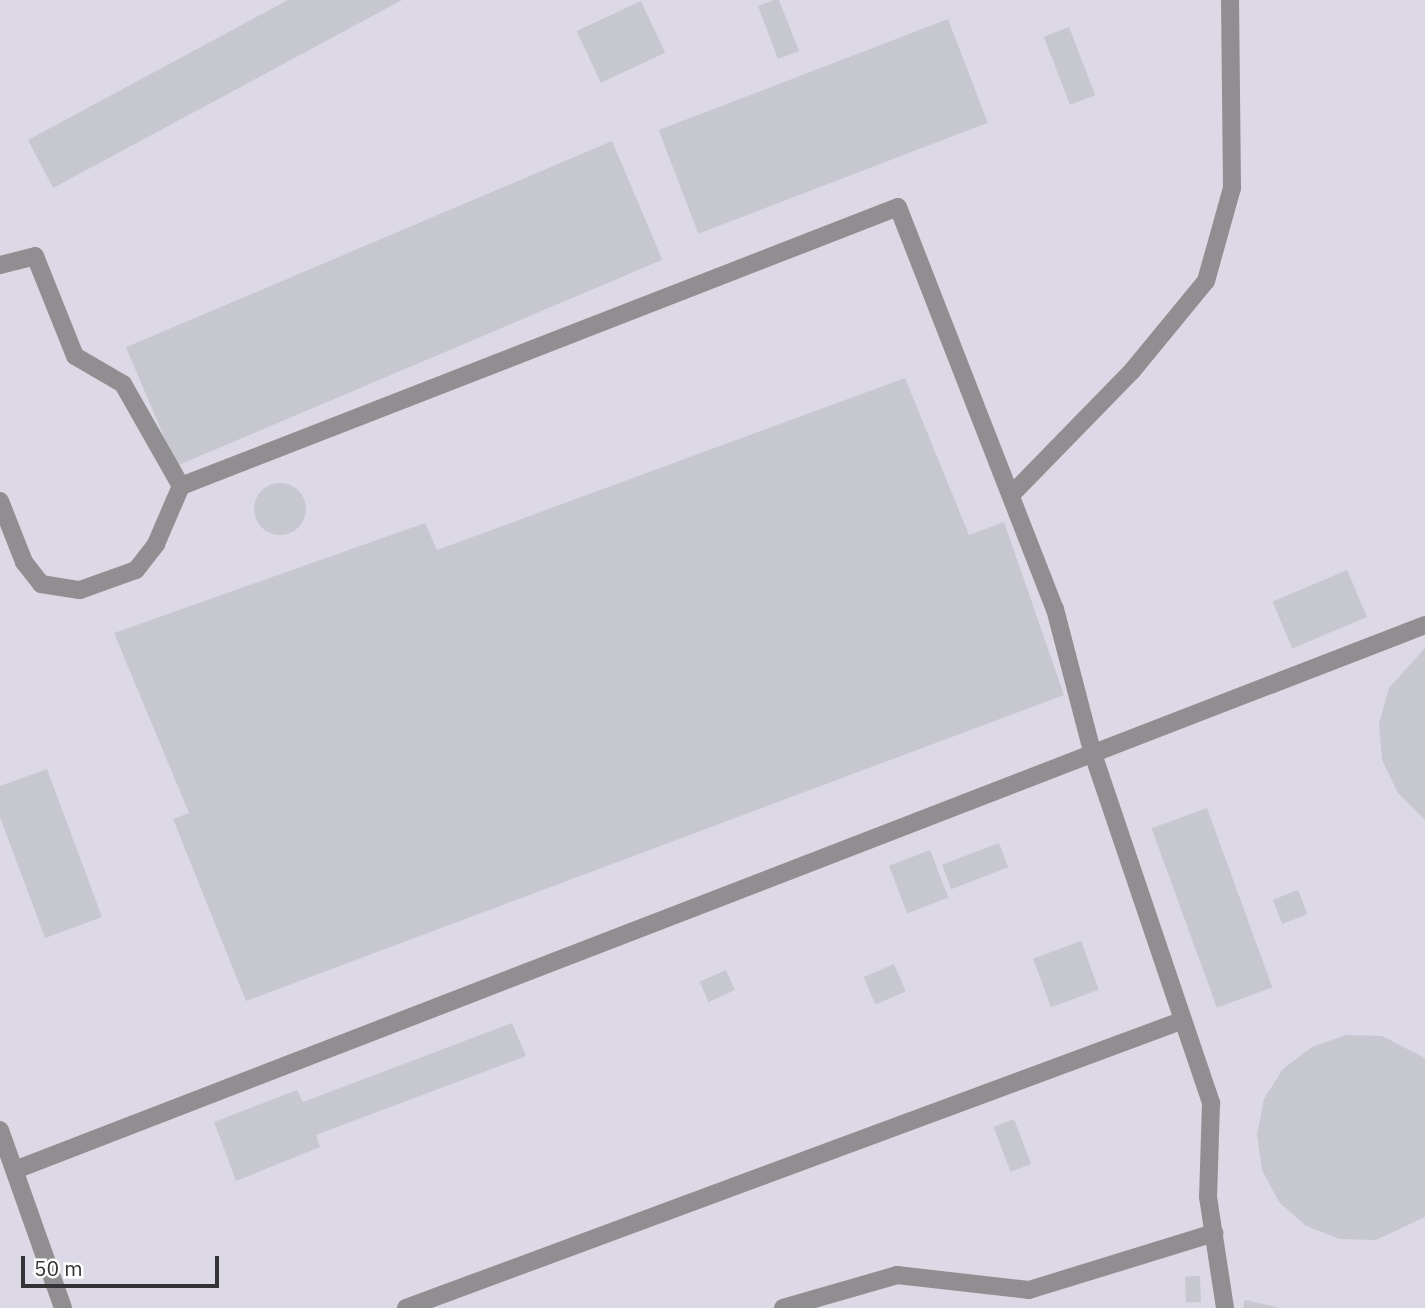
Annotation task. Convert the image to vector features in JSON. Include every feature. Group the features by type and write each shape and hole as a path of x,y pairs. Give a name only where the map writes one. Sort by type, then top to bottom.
{"lane":[{"path":"1013,493 1132,371 1206,281 1232,188 1230,0"},
{"path":"0,501 24,562 41,584 80,590 136,570 156,544 181,486 898,207 1013,493 1055,609 1092,751 1181,1021 1211,1102 1208,1197 1225,1308"},
{"path":"0,265 35,256 75,356 123,384 181,486"},
{"path":"15,1170 1092,751 1425,625"},
{"path":"406,1308 1181,1021"},
{"path":"0,1130 63,1308"},
{"path":"783,1308 897,1275 1029,1290 1214,1233"}],"shaded area":[{"path":"0,0 1425,0 1425,1308 0,1308"}],"building":[{"path":"288,0 402,0 53,188 28,140"},
{"path":"779,0 799,51 778,59 758,6"},
{"path":"641,1 665,53 601,83 577,31"},
{"path":"948,19 988,123 698,234 659,130"},
{"path":"1069,27 1095,95 1070,105 1044,37"},
{"path":"612,141 662,260 176,466 126,347"},
{"path":"905,378 969,535 1004,522 1064,695 246,1001 173,819 189,813 114,633 425,523 437,550"},
{"path":"280,483 299,490 306,509 299,528 280,535 261,528 254,509 261,490"},
{"path":"1347,570 1367,617 1292,649 1272,602"},
{"path":"1425,648 1425,820 1398,793 1382,760 1379,724 1389,688"},
{"path":"47,769 102,917 45,938 0,817 0,786"},
{"path":"1207,808 1272,987 1217,1008 1152,828"},
{"path":"999,843 1008,867 951,889 942,865"},
{"path":"930,850 948,898 907,913 889,866"},
{"path":"1298,890 1307,914 1282,924 1273,900"},
{"path":"1081,941 1099,990 1051,1007 1033,958"},
{"path":"894,964 906,992 875,1005 864,977"},
{"path":"726,970 735,990 708,1002 700,982"},
{"path":"512,1023 526,1056 316,1135 320,1147 236,1181 214,1122 297,1090 303,1102"},
{"path":"1346,1035 1382,1036 1425,1058 1425,1217 1376,1240 1340,1239 1306,1226 1279,1202 1262,1170 1257,1135 1264,1099 1283,1069 1312,1047"},
{"path":"1014,1119 1031,1164 1011,1172 993,1127"},
{"path":"1200,1276 1201,1302 1186,1303 1185,1277"},
{"path":"1245,1300 1276,1307 1276,1308 1243,1308"}]}
